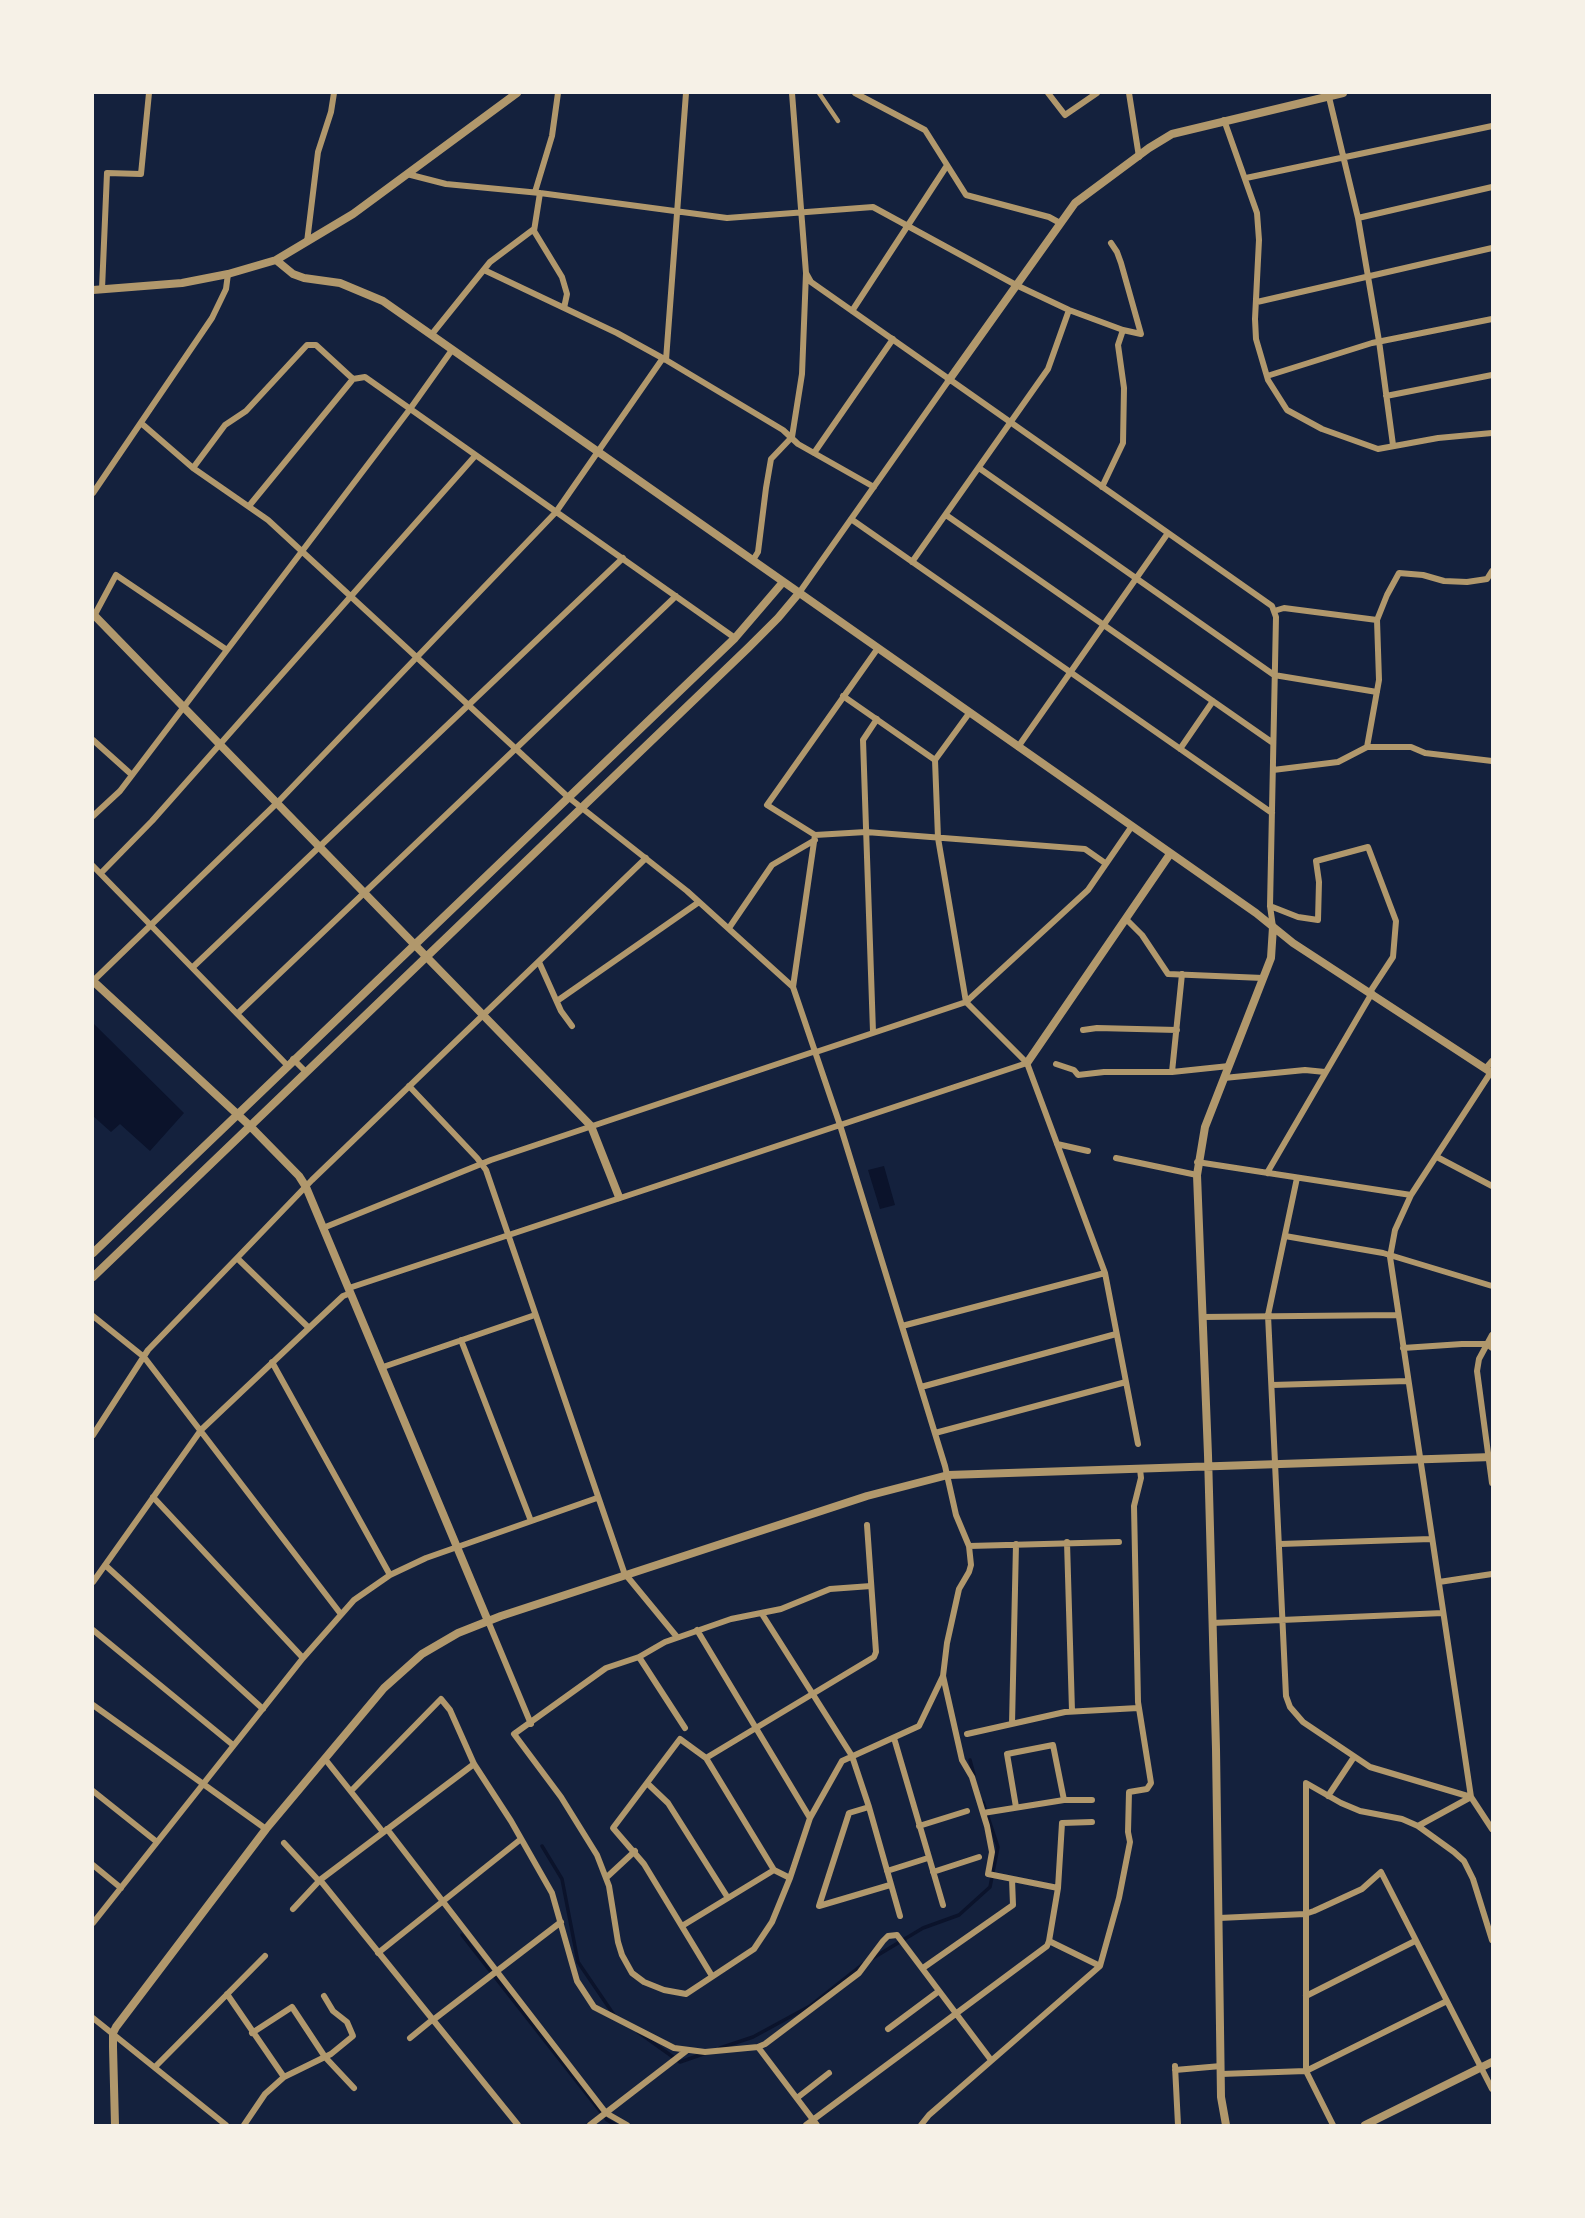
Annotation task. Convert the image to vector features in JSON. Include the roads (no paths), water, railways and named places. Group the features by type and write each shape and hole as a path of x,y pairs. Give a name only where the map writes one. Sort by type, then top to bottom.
{"street":[{"path":"149,93 141,174 107,173 97,289 182,283 228,274 276,260 353,214 517,93"},
{"path":"307,242 318,152 334,93"},
{"path":"558,93 552,136 538,193 534,229 562,277 567,294 564,308"},
{"path":"531,1724 306,1187 299,1176 249,1125 93,981 278,802 556,512 665,359 686,93"},
{"path":"753,560 758,552 771,459 792,437 802,374 806,274 792,93"},
{"path":"819,93 838,121"},
{"path":"856,93 925,130 966,195 1049,217 1060,223"},
{"path":"1048,93 1065,115 1097,93"},
{"path":"1129,93 1139,157"},
{"path":"93,1277 778,618 799,593 1074,203 1171,134 1328,94 1343,93"},
{"path":"1328,94 1358,218 1379,341 1392,445"},
{"path":"1224,120 1247,178 1257,213 1256,339 1267,376 1275,394 1287,410 1302,420 1378,449 1438,438 1492,433"},
{"path":"1247,178 1492,126"},
{"path":"852,311 946,167"},
{"path":"407,174 446,184 538,193 727,218 873,207 1016,285 1069,310 1141,334 1121,263 1111,243"},
{"path":"1358,218 1492,187"},
{"path":"432,334 490,262 534,229"},
{"path":"1256,302 1492,247"},
{"path":"276,260 292,274 340,283 383,301 1132,826 1293,943 1490,1071"},
{"path":"484,270 665,359 792,437 798,444 874,487"},
{"path":"93,493 212,318 226,289 228,274"},
{"path":"806,274 811,282 1272,606 1274,611 1271,958 1205,1127 1197,1162 1208,1467 1222,2107 1226,2125"},
{"path":"912,562 1048,369 1069,310"},
{"path":"1267,376 1379,341 1492,319"},
{"path":"1102,487 1123,443 1124,388 1118,345 1123,330"},
{"path":"814,453 893,340"},
{"path":"193,468 225,425 246,411 307,345 316,345 352,379"},
{"path":"93,816 120,791 452,350"},
{"path":"1386,396 1492,375"},
{"path":"249,506 352,379 365,377 748,648"},
{"path":"141,423 193,468 268,520 568,797 729,928 793,987"},
{"path":"100,873 152,821 475,456"},
{"path":"979,468 1274,675 1377,692"},
{"path":"946,515 1273,743"},
{"path":"851,519 1272,813"},
{"path":"1018,747 1168,533"},
{"path":"193,967 623,558"},
{"path":"1367,747 1379,680 1377,620 1399,573 1467,582 1487,579 1492,571"},
{"path":"227,650 116,575 94,615 591,1126 619,1197"},
{"path":"93,1253 735,638 783,582"},
{"path":"238,1013 676,596"},
{"path":"1274,611 1284,608 1377,620"},
{"path":"815,837 767,805 878,648"},
{"path":"843,696 935,760"},
{"path":"1180,749 1213,701"},
{"path":"970,712 935,760 938,838 966,1002 1027,1063 1105,1273 1138,1444"},
{"path":"873,1032 863,740 877,719"},
{"path":"93,740 132,775"},
{"path":"1273,770 1338,762 1367,747 1410,747 1425,753 1492,761"},
{"path":"323,1228 482,1164 966,1002 1088,890 1132,826"},
{"path":"729,928 772,865 815,837 866,832 1085,849 1105,863"},
{"path":"815,837 793,987 840,1125 935,1433 956,1515 969,1546 969,1572 959,1589 943,1676 919,1726 842,1760 810,1818 772,1922 754,1948 686,1994 676,1994 644,1982 632,1973 622,1955 607,1877 597,1855 561,1797 514,1734 606,1668 639,1657 677,1637 732,1619 791,1606 830,1589 871,1586"},
{"path":"1267,1173 1392,957 1396,921 1368,846 1316,861 1319,882 1318,920 1298,917 1270,906"},
{"path":"93,1582 201,1430 350,1291 508,1234 1027,1063 1170,854"},
{"path":"93,1436 144,1357 237,1258 409,1086 646,858"},
{"path":"93,866 238,1013 290,1062 305,1071"},
{"path":"557,1001 698,902"},
{"path":"1126,919 1142,935 1168,974 1263,978"},
{"path":"538,962 572,1027"},
{"path":"1172,1072 1182,974"},
{"path":"1083,1030 1177,1030"},
{"path":"1492,1061 1490,1071 1411,1195 1395,1230 1390,1257 1471,1797 1492,1829"},
{"path":"1056,1064 1074,1070 1078,1075 1104,1072 1172,1072 1229,1066"},
{"path":"1224,1078 1305,1070 1325,1072"},
{"path":"409,1086 482,1164 626,1575 677,1637"},
{"path":"1057,1144 1088,1151"},
{"path":"1437,1157 1492,1186"},
{"path":"1116,1158 1197,1175"},
{"path":"1197,1162 1411,1195"},
{"path":"1297,1178 1268,1315 1286,1696 1290,1707 1303,1722 1370,1767 1471,1797"},
{"path":"1285,1236 1383,1253 1492,1286"},
{"path":"237,1258 309,1328"},
{"path":"902,1326 1105,1273"},
{"path":"383,1367 535,1315"},
{"path":"1202,1317 1398,1315"},
{"path":"93,1316 144,1357 340,1614"},
{"path":"921,1387 1116,1334"},
{"path":"1492,1335 1490,1346 1479,1359 1477,1371 1491,1457 1492,1483"},
{"path":"461,1340 531,1521"},
{"path":"1403,1348 1490,1346"},
{"path":"272,1362 390,1575"},
{"path":"1272,1385 1408,1381"},
{"path":"935,1433 1126,1382"},
{"path":"115,2125 113,2033 266,1829 384,1688 412,1661 436,1645 488,1621 626,1575 867,1496 947,1475 1491,1457"},
{"path":"921,2125 929,2115 1100,1966 1119,1898 1130,1842 1129,1792 1147,1789 1151,1783 1138,1708 1134,1506 1141,1478 1140,1469"},
{"path":"153,1497 303,1658"},
{"path":"93,1923 303,1658 354,1600 390,1575 458,1546 597,1498"},
{"path":"706,1758 874,1657 876,1652 867,1525"},
{"path":"1280,1544 1431,1539"},
{"path":"1067,1542 1072,1712"},
{"path":"969,1546 1119,1542"},
{"path":"1012,1724 1016,1544"},
{"path":"105,1565 263,1709"},
{"path":"1439,1582 1492,1574"},
{"path":"1212,1623 1443,1613"},
{"path":"762,1614 852,1756 900,1916"},
{"path":"93,1630 233,1745"},
{"path":"697,1630 810,1818"},
{"path":"639,1657 685,1728"},
{"path":"943,1676 962,1760 972,1777 992,1852 988,1874 1058,1888"},
{"path":"351,1791 441,1699 450,1710 474,1764 552,1893 577,1981 594,2007 674,2048 686,2051 758,2047 859,1973 888,1936 897,1935 991,2060"},
{"path":"93,1705 266,1829"},
{"path":"967,1734 1072,1712 1138,1708"},
{"path":"894,1738 943,1905"},
{"path":"712,1976 635,1851 613,1828 680,1739 706,1758 774,1870 790,1878"},
{"path":"1016,1807 1007,1754 1053,1745 1064,1800"},
{"path":"1328,1796 1354,1757"},
{"path":"325,1759 498,1970 606,2113 627,2125"},
{"path":"293,1909 320,1881 474,1764"},
{"path":"647,1783 668,1802 728,1898"},
{"path":"1333,2125 1306,2071 1306,1783 1360,1811 1402,1819 1419,1826 1464,1861 1473,1879 1492,1940"},
{"path":"93,1791 157,1842"},
{"path":"1419,1826 1471,1797"},
{"path":"983,1813 1064,1800 1092,1800"},
{"path":"869,1807 849,1814 819,1906 890,1885"},
{"path":"919,1826 967,1811"},
{"path":"806,2125 815,2122 1046,1946 1058,1888 1062,1823 1091,1822"},
{"path":"378,1953 521,1839"},
{"path":"284,1843 320,1881 518,2125"},
{"path":"607,1877 635,1851"},
{"path":"933,1872 978,1857"},
{"path":"887,1871 928,1858"},
{"path":"93,1865 121,1888"},
{"path":"682,1926 774,1870"},
{"path":"1219,1918 1305,1914 1362,1889 1381,1872 1492,2089"},
{"path":"923,1968 1013,1905 1012,1879"},
{"path":"410,2038 561,1922"},
{"path":"1049,1941 1100,1966"},
{"path":"1306,1996 1415,1941"},
{"path":"155,2067 265,1956"},
{"path":"888,2029 939,1991"},
{"path":"227,1994 284,2077"},
{"path":"244,2125 265,2094 284,2077 325,2057 353,2036 346,2022 332,2011 324,1996"},
{"path":"1164,2069 1306,2071 1447,2001"},
{"path":"252,2033 292,2007 325,2057 354,2088"},
{"path":"93,2018 226,2125"},
{"path":"758,2047 815,2122"},
{"path":"590,2125 686,2051"},
{"path":"1364,2125 1492,2062"},
{"path":"1175,2068 1178,2125"},
{"path":"797,2098 829,2073"}],"water":[{"path":"93,1023 184,1113 150,1151 120,1124 111,1132 93,1116"},
{"path":"884,1166 895,1205 880,1209 868,1170"}],"waterway":[{"path":"970,1760 974,1775"},
{"path":"873,1958 923,1928 959,1915 990,1887 998,1847 983,1802"},
{"path":"542,1846 562,1879 578,1962 614,2015"},
{"path":"462,1935 607,2120 616,2125"},
{"path":"720,2048 753,2037 810,2006 863,1964"},
{"path":"638,2032 680,2062 706,2053"}]}
